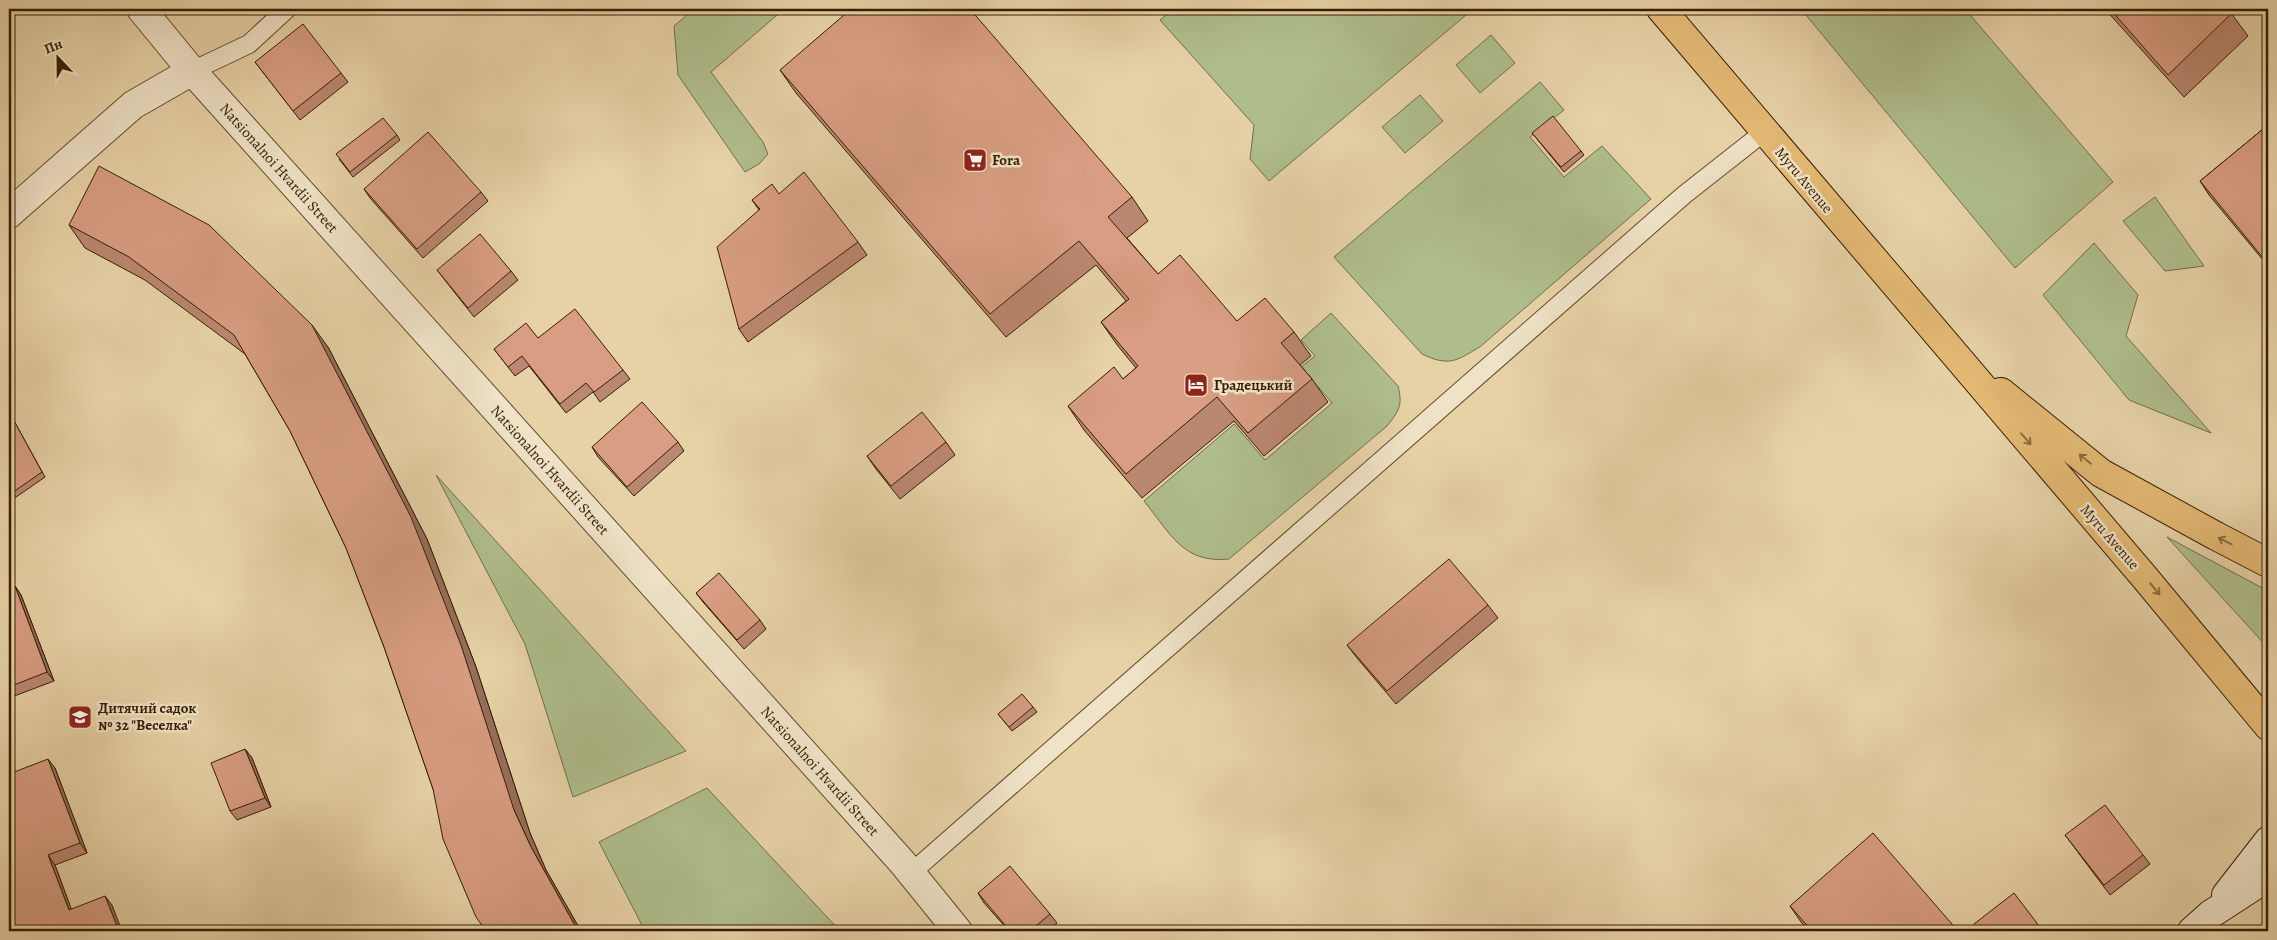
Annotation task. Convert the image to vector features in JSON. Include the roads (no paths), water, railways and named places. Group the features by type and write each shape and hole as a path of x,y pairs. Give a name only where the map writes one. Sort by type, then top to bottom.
{"main road":[{"name":"Myru Avenue","path":"1661,9 2146,579 2268,726"},
{"name":"Myru Avenue","path":"1949,349 2101,472 2268,563"}],"street":[{"name":"Natsionalnoi Hvardii Street","path":"141,9 192,71 911,873 958,931"},
{"path":"9,214 133,105 192,71"},
{"path":"2202,923 2268,841"},
{"path":"2202,923 2268,877"}],"lane":[{"path":"192,71 249,44 287,9"},
{"path":"911,873 1684,195 1764,132"}],"place":[{"name":"Fora","path":"975,160"},
{"name":"Градецький","path":"1196,385"},
{"name":"Дитячий садок № 32 \"Веселка\"","path":"80,717"}]}
